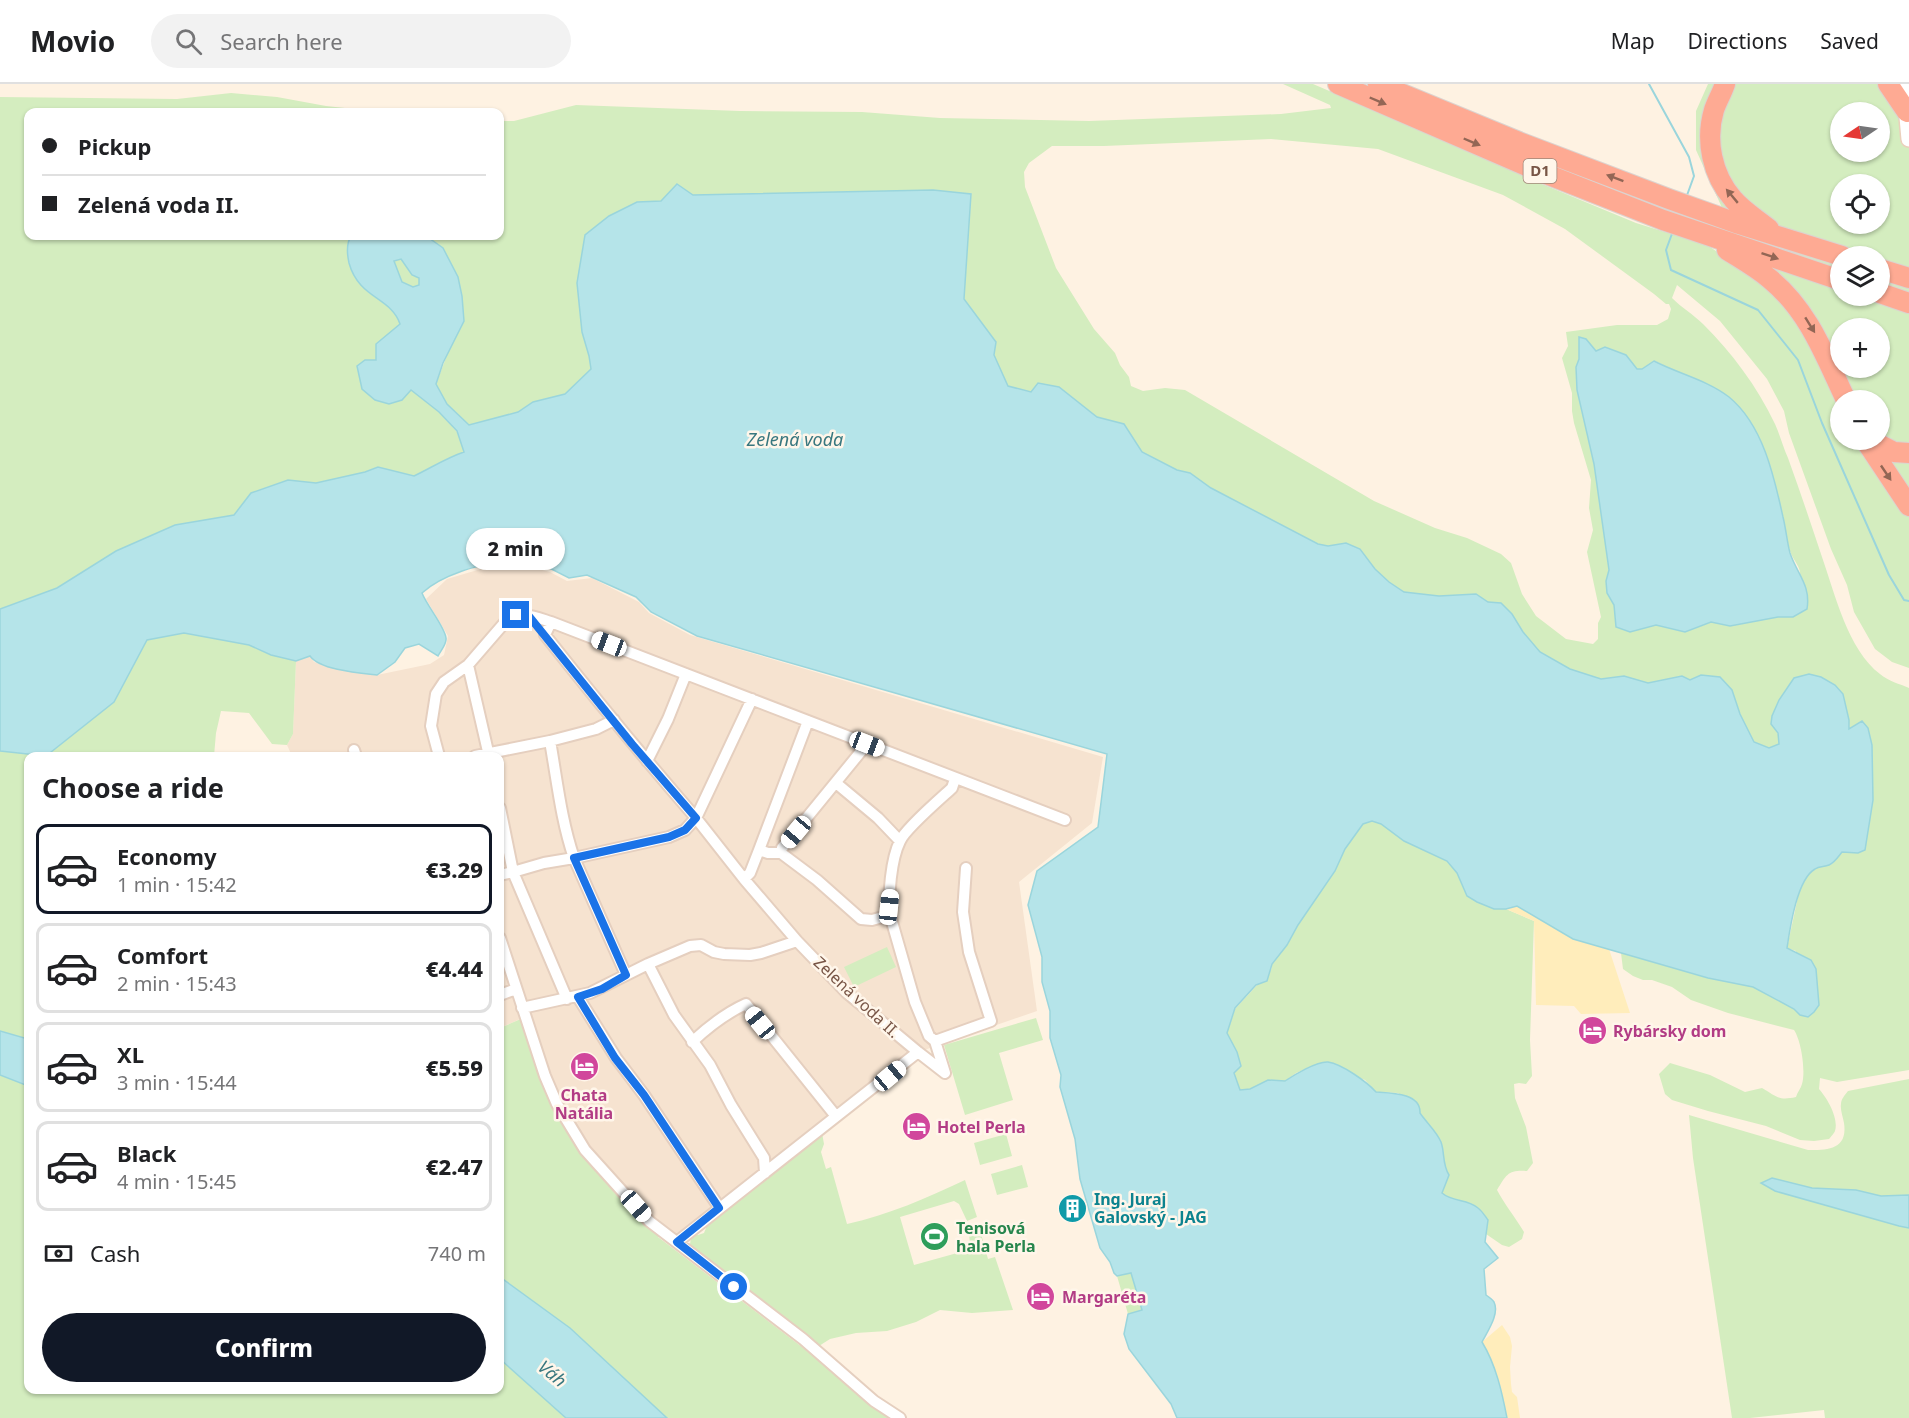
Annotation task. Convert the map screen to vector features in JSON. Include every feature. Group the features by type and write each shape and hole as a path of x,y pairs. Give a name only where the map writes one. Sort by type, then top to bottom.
{"highway":[{"name":"D1","path":"1338,84 1536,170 1664,220 1830,277"},
{"name":"D1","path":"1378,84 1519,142 1669,199 1830,252"},
{"path":"1725,84 1714,109 1710,129 1715,166 1722,183 1733,199 1775,235"},
{"path":"1901,86 1906,112"},
{"path":"1714,238 1728,251 1768,277 1795,303 1810,324 1841,390"},
{"path":"1890,272 1909,278"},
{"path":"1890,296 1909,303"},
{"path":"1871,450 1909,506"},
{"path":"1890,450 1909,453"}],"main road":[{"path":"1906,112 1909,139"}],"street":[{"path":"438,752 431,726 436,694 444,682 468,665 506,621 516,615 528,615 1065,820"},
{"name":"Zelená voda II.","path":"528,615 797,941 846,992 945,1073 915,1002 890,915 893,870 900,841"},
{"path":"545,635 551,622"},
{"path":"468,665 488,752"},
{"path":"647,761 668,719 686,674"},
{"path":"504,874 544,863 669,837 685,830 696,818 752,699"},
{"path":"498,752 596,729 614,720"},
{"path":"744,879 750,873 808,721"},
{"path":"550,741 568,839 574,858 626,975"},
{"path":"781,853 782,848 867,744"},
{"path":"836,783 878,818 900,841 952,788 955,779"},
{"path":"504,828 513,872 572,998 644,1095 719,1208"},
{"path":"759,850 781,853 817,880 861,920 872,920 890,915"},
{"path":"677,1242 835,1115 890,1076 916,1050 932,1039 990,1021 969,952 963,912 966,868"},
{"path":"522,1008 572,998 602,989 648,964 695,945 724,954 750,955 770,951 797,941"},
{"path":"504,951 545,1076 571,1130 585,1150 649,1221 802,1339 874,1401 900,1418"},
{"path":"648,964 674,1015 710,1065 731,1105 764,1158 765,1173"},
{"path":"504,994 516,989"},
{"path":"692,1042 706,1029 746,1004 835,1115"},
{"path":"764,1158 778,1162"}],"shaded area":[{"path":"508,561 550,572 567,581 592,578 639,602 649,613 690,635 1103,757 1092,823 1019,882 1037,1011 910,1055 676,1238 621,1185 575,1130 544,1060 529,1015 504,1026 504,752 290,752 287,745 293,734 296,661 310,656 314,662 340,670 377,675 430,664 444,655 448,636 426,599 447,579"}],"green space":[{"path":"1283,84 1313,84 1500,164 1525,177 1636,223 1707,245 1728,259 1735,259 1723,210 1696,150 1696,111 1708,84 1909,84 1909,668 1892,662 1875,649 1854,612 1847,585 1831,549 1789,433 1784,411 1767,379 1720,321 1677,285 1672,298 1699,320 1724,347 1760,396 1775,424 1851,636 1859,651 1880,674 1909,688 1909,1070 1837,1082 1820,1078 1819,1089 1829,1103 1836,1126 1829,1139 1800,1140 1766,1126 1672,1100 1665,1094 1659,1074 1670,1063 1710,1075 1745,1092 1762,1088 1781,1098 1796,1097 1803,1078 1799,1041 1794,1030 1728,1013 1691,1000 1672,987 1633,976 1623,969 1621,953 1708,978 1753,987 1795,1009 1796,951 1787,948 1799,892 1807,876 1815,868 1832,864 1842,852 1858,853 1849,720 1843,694 1835,685 1821,677 1771,724 1778,734 1779,744 1769,748 1754,742 1740,714 1732,690 1701,675 1690,680 1682,676 1648,683 1624,676 1601,679 1569,669 1540,652 1501,603 1488,602 1476,594 1439,596 1404,592 1375,569 1360,549 1346,543 1328,546 1318,544 1211,488 1190,473 1177,470 1141,452 1124,424 1097,417 1059,387 1031,392 1008,386 994,355 995,342 964,299 971,194 933,190 693,195 661,201 637,202 609,216 582,332 591,369 565,394 533,402 518,412 469,425 447,404 436,384 452,342 464,321 443,248 432,240 504,240 504,121 514,121 576,105 740,111 862,112 940,118 1089,121 1281,114 1331,108 1330,105","holes":["1271,139 1378,149 1503,195 1565,229 1669,304 1671,309 1668,319 1657,325 1617,325 1566,332 1568,346 1562,358 1572,393 1574,423 1591,480 1589,508 1593,530 1587,552 1601,617 1598,623 1598,639 1593,644 1566,639 1536,616 1522,594 1511,563 1501,554 1374,501 1185,390 1165,388 1143,391 1131,386 1129,377 1115,353 1094,329 1056,268 1025,187 1024,172 1029,163 1052,146","1579,337 1586,339 1596,352 1626,355 1637,369 1642,369 1655,361 1702,382 1720,391 1743,412 1764,448 1771,468 1790,551 1800,572 1792,617 1778,617 1730,626 1712,622 1685,632 1656,625 1630,632 1616,627 1614,605 1607,593 1606,581 1609,570 1594,464 1577,390 1576,367 1579,359"]},
{"path":"231,93 277,97 345,108 24,108 24,240 349,240 347,253 354,275 367,291 390,308 401,324 377,344 410,389 439,412 457,432 464,452 414,476 378,467 316,483 288,480 251,493 234,515 175,525 116,551 57,588 0,609 0,97 177,99"},
{"path":"402,259 412,275 420,278 420,285 413,287 402,282 393,261"},
{"path":"184,633 249,645 271,655 296,661 293,734 287,745 272,744 249,713 221,711 214,752 51,752 114,702 147,640"},
{"path":"0,751 24,754 24,1038 0,1031"},
{"path":"1372,821 1381,824 1404,841 1447,861 1457,873 1467,896 1494,909 1506,909 1534,921 1530,1040 1532,1076 1526,1084 1514,1084 1515,1098 1526,1127 1533,1163 1527,1171 1516,1171 1509,1174 1497,1190 1524,1232 1522,1239 1509,1247 1486,1234 1488,1220 1460,1200 1448,1199 1442,1193 1449,1175 1444,1167 1444,1154 1440,1139 1420,1113 1398,1093 1376,1092 1365,1080 1320,1063 1296,1073 1285,1081 1268,1080 1250,1089 1240,1090 1234,1073 1227,1033 1235,1009 1271,970 1272,964 1335,871 1345,849 1363,824"},
{"path":"887,947 896,967 854,987 844,967"},
{"path":"530,1015 544,1060 575,1130 621,1185 676,1238 658,1237 895,1418 667,1418 570,1328 504,1280 504,1026"},
{"path":"1036,1018 1043,1040 999,1053 1013,1100 965,1115 944,1045"},
{"path":"0,1075 24,1084 24,1394 504,1394 504,1363 566,1418 0,1418"},
{"path":"1909,1079 1909,1418 1825,1418 1824,1410 1732,1418 1693,1158 1689,1115 1808,1150 1829,1149 1835,1147 1843,1139 1844,1123 1841,1102 1848,1091"},
{"path":"822,1133 824,1144 821,1152 826,1169 831,1167 847,1224 893,1211 965,1180 977,1217 967,1221 959,1204 954,1201 900,1217 914,1265 971,1251 968,1227 978,1223 988,1259 995,1257 1013,1310 972,1313 940,1310 916,1322 887,1331 856,1333 830,1339 819,1346 703,1259 690,1245 691,1236 695,1233 698,1235 704,1233 705,1224"},
{"path":"1006,1134 1012,1156 980,1165 974,1143"},
{"path":"1022,1165 1028,1187 997,1195 991,1174"},
{"path":"1131,1272 1142,1310 1128,1314 1117,1276"}],"sand":[{"path":"1517,906 1573,939 1609,949 1630,1013 1581,1014 1574,1006 1536,1005 1534,921 1506,909"},
{"path":"1502,1325 1510,1337 1512,1346 1511,1384 1512,1392 1517,1397 1520,1418 1507,1418 1496,1372 1482,1342"}],"water":[{"name":"Zelená voda","path":"677,184 693,195 933,190 971,194 964,299 996,342 994,355 1008,386 1031,392 1038,383 1059,387 1097,417 1124,424 1142,452 1177,470 1190,473 1211,488 1318,544 1328,546 1346,543 1360,549 1375,569 1404,592 1439,596 1476,594 1488,602 1501,603 1540,652 1570,669 1601,679 1624,676 1648,683 1682,676 1690,680 1701,675 1720,677 1732,690 1740,714 1754,742 1769,748 1779,744 1778,733 1771,724 1779,700 1794,678 1809,674 1821,677 1835,685 1843,694 1849,729 1862,721 1868,728 1872,745 1873,800 1865,850 1858,853 1842,852 1831,864 1817,868 1809,874 1799,893 1792,917 1787,948 1811,960 1816,969 1819,1005 1808,1017 1800,1015 1794,1009 1753,987 1708,978 1573,939 1517,906 1494,909 1477,902 1467,896 1457,873 1447,861 1404,841 1381,824 1372,821 1363,824 1345,849 1335,871 1272,964 1267,981 1256,985 1235,1008 1227,1033 1241,1066 1234,1073 1240,1090 1250,1089 1268,1080 1285,1081 1312,1066 1328,1062 1354,1074 1376,1092 1404,1095 1416,1101 1420,1113 1441,1142 1445,1167 1449,1175 1442,1193 1450,1198 1474,1205 1488,1220 1485,1242 1498,1258 1484,1269 1486,1295 1494,1302 1495,1312 1482,1342 1495,1369 1507,1418 1177,1418 1171,1404 1129,1349 1124,1334 1128,1314 1142,1310 1131,1273 1117,1276 1100,1248 1080,1179 1075,1139 1060,1087 1061,1075 1050,1038 1050,1011 1042,982 1042,957 1028,905 1037,871 1098,827 1107,754 697,636 651,612 636,597 587,575 569,578 524,555 457,573 444,578 422,593 445,633 446,642 438,656 419,644 405,648 395,662 377,675 331,668 315,661 310,656 296,661 271,655 249,645 184,633 147,640 114,702 51,752 24,754 0,751 0,609 57,588 116,551 175,525 234,515 251,493 288,480 316,483 378,467 414,476 464,452 457,431 439,412 411,390 402,400 389,404 375,400 362,389 357,366 365,360 376,360 376,344 400,324 390,308 367,291 354,275 347,253 349,240 432,240 443,248 458,277 464,321 443,363 436,384 447,404 469,425 518,412 533,402 565,394 591,369 582,332 577,283 585,235 609,216 637,202 661,201","holes":["401,259 412,275 419,278 419,285 413,287 402,282 394,261"]},
{"path":"1579,337 1586,339 1596,351 1605,347 1626,355 1637,369 1642,369 1654,361 1702,382 1729,397 1741,409 1759,436 1771,468 1790,553 1807,593 1807,609 1793,617 1778,617 1730,626 1711,622 1685,632 1656,625 1630,632 1616,627 1614,605 1607,593 1606,581 1609,570 1594,464 1577,390 1576,367 1579,359"},
{"path":"0,1031 24,1038 24,1084 0,1075"},
{"path":"1772,1178 1812,1188 1856,1190 1881,1196 1909,1195 1909,1228 1775,1191 1761,1183"},
{"name":"Váh","path":"504,1280 570,1328 667,1418 566,1418 504,1363"}],"waterway":[{"path":"1649,84 1689,157 1694,176 1686,198"},
{"path":"1673,231 1666,250 1671,270 1758,310 1798,360 1822,423 1889,575 1904,600 1909,601"}],"place":[{"name":"Rybársky dom","path":"1592,1031"},
{"name":"Chata Natália","path":"584,1067"},
{"name":"Hotel Perla","path":"916,1127"},
{"name":"Ing. Juraj Galovský - JAG","path":"1073,1208"},
{"name":"Tenisová hala Perla","path":"935,1237"},
{"name":"Margaréta","path":"1041,1297"}],"route":[{"path":"516,615 528,615 632,744 696,818 685,830 669,837 574,858 626,975 602,989 578,997 615,1058 644,1095 719,1208 677,1242 734,1287"}]}
